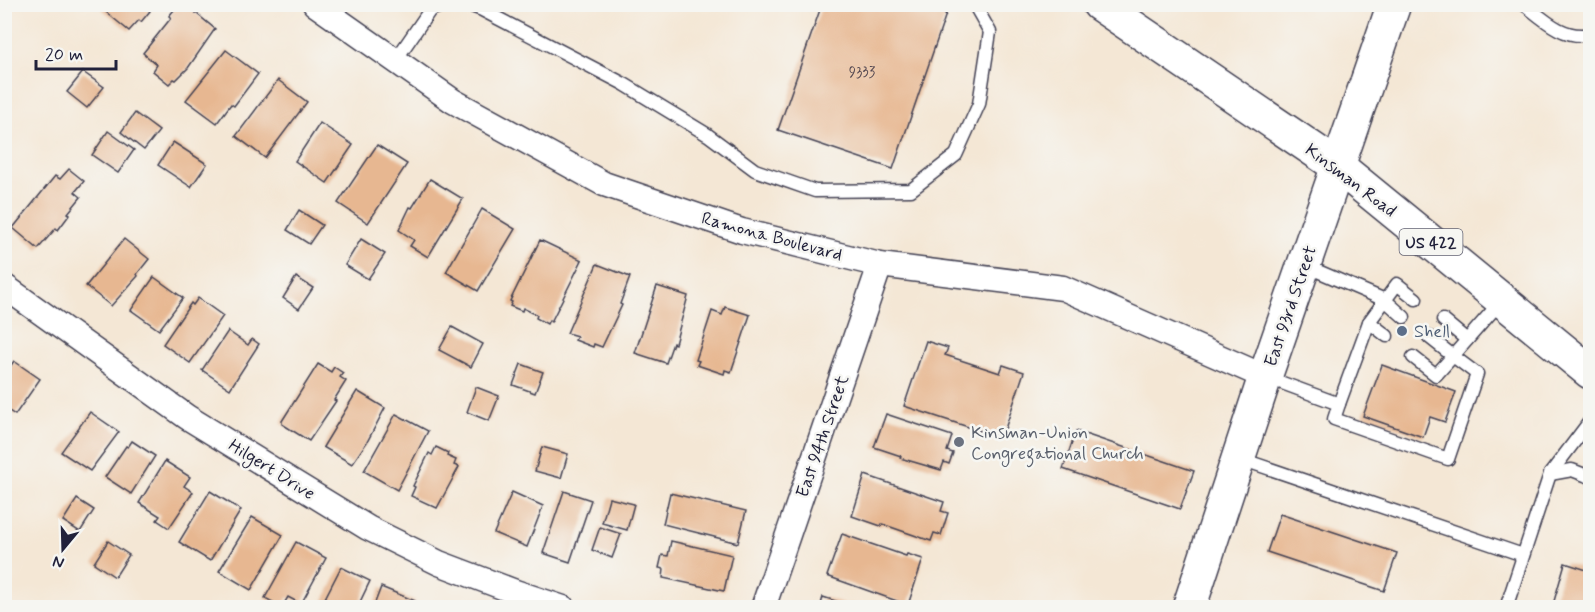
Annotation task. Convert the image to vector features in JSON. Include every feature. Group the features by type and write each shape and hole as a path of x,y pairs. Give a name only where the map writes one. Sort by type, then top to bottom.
{"main road":[{"name":"Kinsman Road","path":"1099,4 1339,167 1590,372"},
{"name":"East 93rd Street","path":"1189,608 1265,376 1394,4"}],"street":[{"name":"Ramona Boulevard","path":"315,4 453,101 604,184 742,231 880,265 1063,288 1265,376"},
{"name":"East 94th Street","path":"763,608 880,265"},
{"name":"Hilgert Drive","path":"4,286 187,417 368,528 439,563 518,594 563,608"}],"lane":[{"path":"395,61 430,10 447,4"},
{"path":"466,4 482,10 624,84 708,135 755,170 814,191 911,190 956,154 980,104 990,32 974,4"},
{"path":"1524,4 1553,28 1573,34 1590,34"},
{"path":"1305,265 1385,300 1404,317"},
{"path":"1416,299 1397,284 1369,322 1334,419 1448,459 1477,374 1429,337"},
{"path":"1413,357 1436,375 1502,300"},
{"path":"1443,320 1467,340"},
{"path":"1369,322 1387,336"},
{"path":"1265,376 1339,404"},
{"path":"1506,608 1550,474 1590,421"},
{"path":"1238,458 1523,555"},
{"path":"1550,474 1572,470 1590,477"}],"building":[{"path":"104,4 152,4 148,9 150,11 141,22 139,20 129,31 101,8"},
{"path":"179,4 185,4 215,29 188,68 169,84 153,71 157,65 143,53 171,18 169,16"},
{"path":"822,4 918,4 946,14 893,169 778,130"},
{"path":"226,50 258,74 234,106 231,104 217,123 186,100"},
{"path":"83,72 104,87 87,108 67,92"},
{"path":"278,80 307,102 265,158 236,136"},
{"path":"135,113 159,131 144,150 121,132"},
{"path":"320,123 353,145 327,183 295,161"},
{"path":"108,131 134,150 118,173 92,155"},
{"path":"173,142 207,164 191,187 158,165"},
{"path":"377,145 407,164 368,223 338,203"},
{"path":"69,169 84,181 75,192 81,197 58,230 56,228 38,249 13,228 55,176 60,179"},
{"path":"430,179 463,199 428,257 410,246 414,240 399,230 410,207 412,208"},
{"path":"482,209 515,229 478,291 446,272"},
{"path":"299,210 322,225 309,244 287,230"},
{"path":"124,239 149,259 137,274 138,276 111,306 86,286"},
{"path":"361,239 385,254 368,279 345,265"},
{"path":"540,240 582,260 551,322 549,320 547,324 536,318 537,315 523,308 522,311 510,306 512,302 510,301"},
{"path":"597,264 630,277 620,304 622,305 602,347 594,344 593,347 575,340 577,336 567,333"},
{"path":"154,277 183,298 159,330 131,310"},
{"path":"296,277 313,288 299,309 283,298"},
{"path":"657,286 688,296 675,344 673,343 666,363 635,353"},
{"path":"198,298 223,316 190,363 163,344 191,303 193,305"},
{"path":"725,307 750,315 731,372 725,370 724,374 697,365 699,361 696,360 712,311 722,315"},
{"path":"452,327 483,344 471,367 439,350"},
{"path":"228,331 248,345 252,339 259,344 230,389 202,370"},
{"path":"926,341 948,348 945,355 1000,373 1003,365 1024,372 1002,438 904,406"},
{"path":"14,361 40,379 15,415 6,409 5,412 5,370"},
{"path":"318,364 331,372 334,367 343,373 340,377 346,381 334,400 336,401 309,441 282,424 282,421"},
{"path":"521,364 543,372 535,393 513,385"},
{"path":"1382,365 1456,392 1445,422 1430,417 1423,437 1363,416"},
{"path":"476,387 499,396 489,421 467,412"},
{"path":"357,391 385,408 352,464 323,447"},
{"path":"90,412 119,432 90,471 61,452"},
{"path":"396,414 428,431 397,490 364,471"},
{"path":"886,414 952,436 947,451 953,453 949,464 944,462 941,470 900,458 901,456 874,447"},
{"path":"1076,431 1194,471 1180,509 1063,469"},
{"path":"132,441 155,456 131,494 105,477 126,446 128,447"},
{"path":"436,447 448,453 447,456 456,460 454,465 459,467 437,508 411,496 415,487 413,486 429,453 432,455"},
{"path":"542,447 568,454 561,478 535,471"},
{"path":"165,461 190,477 184,486 193,492 169,528 157,520 160,516 139,503"},
{"path":"865,475 944,502 941,511 948,513 941,535 934,533 931,541 852,516"},
{"path":"210,491 241,510 210,561 179,542"},
{"path":"564,491 591,500 570,562 543,553"},
{"path":"512,492 543,506 527,547 494,533"},
{"path":"670,493 746,511 738,543 663,524"},
{"path":"609,498 634,504 627,530 602,523"},
{"path":"77,499 94,510 80,532 63,521"},
{"path":"1280,514 1397,553 1384,591 1267,552"},
{"path":"252,517 283,535 251,590 219,571"},
{"path":"600,527 621,534 612,558 592,550"},
{"path":"842,534 906,556 907,554 923,559 908,605 827,576"},
{"path":"108,541 129,555 115,577 94,563"},
{"path":"671,541 732,555 724,591 663,578 664,569 659,568 662,555 668,556"},
{"path":"296,542 326,558 301,604 288,597 282,607 265,598"},
{"path":"1565,563 1590,571 1590,608 1552,608"},
{"path":"341,567 370,581 357,608 320,608"},
{"path":"381,587 415,601 412,608 373,608"},
{"path":"823,597 848,605 849,603 862,608 820,608"}],"place":[{"name":"Shell","path":"1402,331"},
{"name":"Kinsman-Union Congregational Church","path":"959,442"}]}
